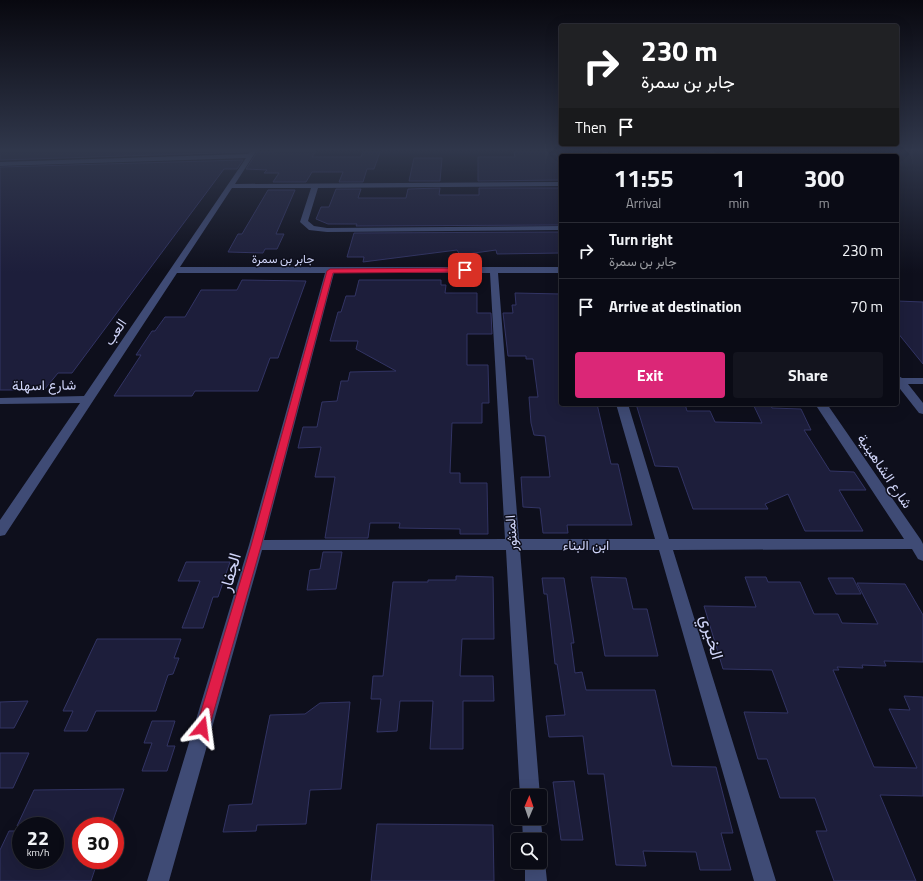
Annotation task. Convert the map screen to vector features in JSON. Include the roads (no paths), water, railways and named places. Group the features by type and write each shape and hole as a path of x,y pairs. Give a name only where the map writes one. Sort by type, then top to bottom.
{"street":[{"name":"العب","path":"0,531 227,191"},
{"path":"313,191 304,222 312,228 327,230 559,228"},
{"name":"جابر بن سمرة","path":"174,270 559,270"},
{"name":"المنثور","path":"494,270 529,789"},
{"name":"الجفار","path":"158,881 256,546 330,271"},
{"path":"899,379 923,381"},
{"path":"899,380 923,410"},
{"name":"شارع اسهلة","path":"0,401 89,399"},
{"name":"الخيري","path":"623,406 765,881"},
{"name":"شارع الشاهينية","path":"822,406 919,550"},
{"name":"ابن البناء","path":"256,546 665,545 919,550"},
{"path":"535,869 536,881"}]}
